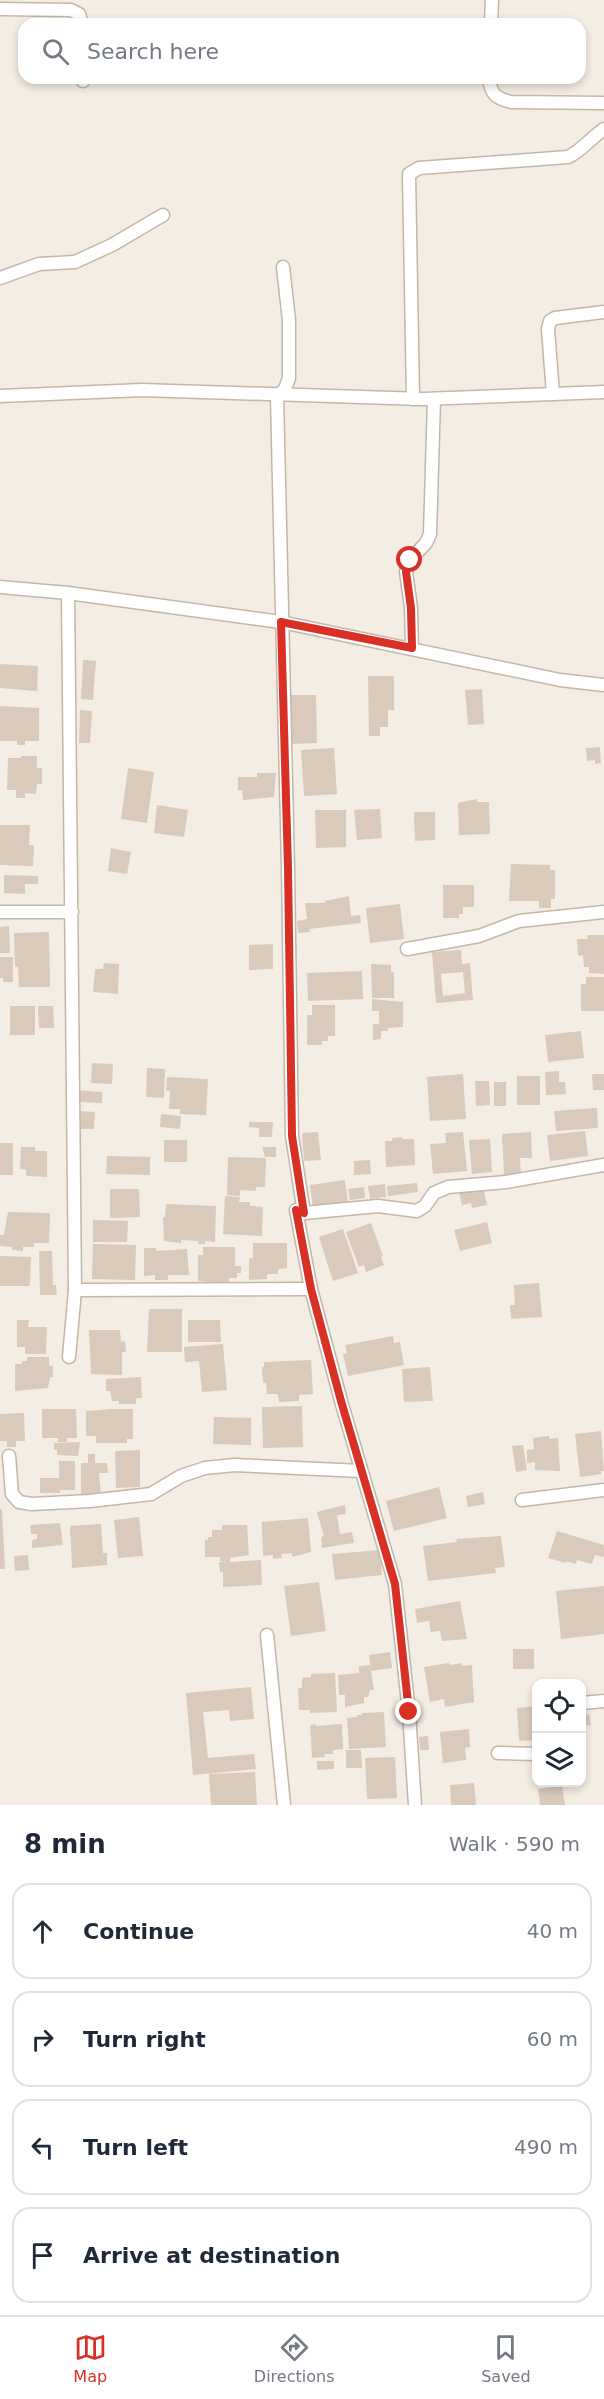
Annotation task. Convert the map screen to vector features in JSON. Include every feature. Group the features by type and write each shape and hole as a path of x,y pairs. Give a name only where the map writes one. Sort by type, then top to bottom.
{"street":[{"path":"491,18 492,0"},
{"path":"0,9 71,10 79,14 80,18"},
{"path":"490,84 490,90 498,99 511,102 604,103"},
{"path":"413,399 409,174 419,168 568,157 604,129"},
{"path":"0,278 39,264 75,262 163,215"},
{"path":"283,267 289,320 290,378 285,389 277,396 292,1136 304,1213"},
{"path":"553,394 548,329 550,321 555,318 604,312"},
{"path":"0,396 142,390 277,396 435,399 604,392"},
{"path":"412,648 411,608 406,572 410,560 426,543 430,534 435,399"},
{"path":"0,586 281,622 560,680 604,685"},
{"path":"68,593 75,1290 69,1357"},
{"path":"0,912 72,912"},
{"path":"407,949 479,936 519,921 604,912"},
{"path":"415,1805 409,1712 395,1584 311,1289 296,1210 304,1213 378,1206 417,1211 425,1206 435,1193 448,1187 506,1182 604,1165"},
{"path":"75,1290 311,1289"},
{"path":"9,1456 12,1494 19,1502 32,1504 90,1502 151,1494 182,1476 205,1468 236,1465 362,1471"},
{"path":"522,1500 604,1490"},
{"path":"267,1635 284,1805"},
{"path":"586,1702 604,1701"},
{"path":"498,1753 532,1754"}],"building":[{"path":"83,660 96,661 93,700 81,699"},
{"path":"0,664 38,666 37,691 0,688"},
{"path":"368,676 394,676 394,710 388,710 388,727 380,727 380,736 369,736"},
{"path":"482,689 484,724 468,725 465,690"},
{"path":"290,695 316,695 317,743 291,744"},
{"path":"0,706 39,708 39,741 25,741 25,745 17,745 17,741 0,741"},
{"path":"80,710 92,711 90,743 79,743"},
{"path":"600,747 601,763 595,764 595,760 587,761 586,748"},
{"path":"334,748 337,794 304,796 301,750"},
{"path":"21,756 37,756 37,768 42,768 42,784 37,784 36,794 25,793 25,798 16,798 16,790 7,790 8,758 21,758"},
{"path":"128,768 154,772 147,823 121,819"},
{"path":"257,773 276,773 274,797 243,800 242,790 238,790 238,777 257,777"},
{"path":"477,799 477,802 489,802 490,834 459,835 458,803"},
{"path":"157,805 188,810 184,837 154,833"},
{"path":"380,809 382,838 357,840 354,810"},
{"path":"315,810 346,810 346,847 316,848"},
{"path":"414,812 435,812 435,840 415,841"},
{"path":"0,825 30,825 29,845 34,845 33,866 0,865"},
{"path":"111,848 131,852 127,874 108,871"},
{"path":"511,864 550,865 550,870 555,870 555,899 551,899 551,908 539,908 539,901 509,901"},
{"path":"4,875 38,876 38,884 25,884 25,894 4,893"},
{"path":"443,885 474,885 474,907 463,907 463,914 459,914 459,918 443,918"},
{"path":"349,896 351,916 360,915 361,923 309,929 310,932 298,933 297,921 307,919 305,903 325,903 325,901"},
{"path":"400,904 404,939 370,943 366,908"},
{"path":"9,926 10,953 0,953 0,927"},
{"path":"49,932 50,987 19,987 18,967 15,967 14,933"},
{"path":"587,935 604,935 604,974 589,973 589,967 584,967 583,955 578,956 577,939 588,939"},
{"path":"273,944 273,969 249,970 249,945"},
{"path":"461,950 462,964 470,963 473,1000 436,1003 432,952","holes":["463,972 465,993 443,996 441,974"]},
{"path":"0,957 13,957 13,982 3,982 3,978 0,978"},
{"path":"104,963 119,964 118,994 93,992 95,969 103,969"},
{"path":"371,964 391,965 391,972 394,972 394,998 372,998"},
{"path":"362,971 363,999 308,1001 307,973"},
{"path":"586,977 604,977 604,1011 581,1011 581,984 586,984"},
{"path":"372,999 403,1002 403,1027 381,1031 381,1039 373,1040 373,1024 379,1024 379,1011 372,1011"},
{"path":"312,1005 335,1005 335,1036 328,1036 328,1041 322,1041 322,1045 307,1045 307,1015 312,1015"},
{"path":"10,1006 35,1006 35,1035 10,1035"},
{"path":"38,1006 53,1006 54,1028 39,1028"},
{"path":"581,1031 584,1058 548,1062 545,1035"},
{"path":"92,1063 113,1064 112,1084 91,1083"},
{"path":"147,1068 165,1069 164,1098 146,1097"},
{"path":"559,1071 559,1082 565,1082 566,1094 546,1095 545,1072"},
{"path":"463,1074 466,1119 430,1121 427,1077"},
{"path":"592,1074 604,1074 604,1090 593,1090"},
{"path":"517,1076 540,1076 540,1105 517,1105"},
{"path":"167,1077 208,1079 206,1115 180,1114 180,1109 169,1109 170,1091 166,1091"},
{"path":"475,1081 489,1081 490,1105 476,1106"},
{"path":"494,1082 506,1082 506,1106 494,1106"},
{"path":"77,1090 102,1092 102,1103 77,1102"},
{"path":"597,1108 598,1128 556,1131 554,1111"},
{"path":"79,1111 95,1112 94,1129 78,1129"},
{"path":"161,1114 181,1116 180,1129 160,1127"},
{"path":"249,1122 273,1122 272,1137 259,1137 259,1128 249,1127"},
{"path":"585,1131 588,1156 550,1161 547,1135"},
{"path":"318,1132 321,1160 304,1161 302,1133"},
{"path":"463,1132 467,1171 433,1174 430,1144 446,1143 445,1133"},
{"path":"531,1132 532,1158 520,1158 521,1175 504,1176 502,1134"},
{"path":"402,1137 402,1139 414,1139 415,1165 386,1167 385,1141"},
{"path":"490,1139 492,1172 472,1174 469,1140"},
{"path":"164,1140 187,1140 187,1162 164,1162"},
{"path":"0,1143 13,1143 13,1175 0,1175"},
{"path":"21,1147 35,1147 35,1151 47,1151 47,1177 26,1176 26,1170 20,1169"},
{"path":"262,1147 276,1147 276,1157 265,1157"},
{"path":"107,1156 150,1157 150,1175 106,1174"},
{"path":"228,1157 266,1158 265,1187 256,1187 256,1191 240,1190 240,1196 227,1195"},
{"path":"370,1160 371,1174 354,1175 354,1161"},
{"path":"345,1180 348,1203 313,1208 310,1185"},
{"path":"417,1183 418,1192 388,1196 387,1186"},
{"path":"385,1184 386,1197 370,1199 368,1186"},
{"path":"364,1187 365,1198 350,1200 348,1189"},
{"path":"483,1187 487,1205 472,1208 471,1203 462,1205 459,1192"},
{"path":"110,1189 139,1189 140,1217 110,1218"},
{"path":"225,1196 240,1197 239,1202 250,1202 250,1206 263,1207 262,1236 223,1234"},
{"path":"166,1204 216,1206 215,1242 205,1241 205,1244 198,1244 198,1241 181,1240 181,1243 164,1241 163,1217 165,1217"},
{"path":"8,1212 50,1213 49,1243 34,1243 34,1247 23,1247 23,1251 0,1246 0,1235 4,1235"},
{"path":"93,1220 128,1221 127,1242 93,1242"},
{"path":"487,1222 492,1243 460,1251 454,1230"},
{"path":"371,1223 384,1265 366,1272 364,1265 359,1267 346,1232"},
{"path":"343,1229 358,1273 333,1281 319,1237"},
{"path":"253,1243 287,1243 287,1268 278,1269 278,1274 267,1274 267,1279 249,1280 249,1258 253,1258"},
{"path":"93,1244 136,1245 135,1280 92,1279"},
{"path":"203,1247 235,1247 235,1266 241,1266 241,1273 237,1273 237,1278 229,1278 229,1284 198,1281 198,1255 203,1255"},
{"path":"144,1248 156,1248 156,1251 187,1249 189,1275 168,1275 168,1280 155,1280 155,1275 144,1276"},
{"path":"39,1251 52,1251 53,1285 56,1285 57,1295 40,1295"},
{"path":"0,1256 31,1257 30,1286 0,1286"},
{"path":"539,1283 542,1317 511,1319 510,1305 515,1305 514,1285"},
{"path":"149,1309 182,1309 182,1352 147,1352"},
{"path":"17,1320 29,1320 28,1327 47,1327 46,1354 25,1354 25,1347 17,1347"},
{"path":"188,1320 220,1320 221,1342 188,1342"},
{"path":"89,1330 120,1330 121,1342 125,1341 126,1352 122,1352 122,1375 91,1374"},
{"path":"393,1336 394,1343 400,1342 404,1365 348,1376 343,1354 347,1353 345,1345"},
{"path":"223,1344 227,1390 202,1392 199,1361 185,1362 184,1347"},
{"path":"27,1357 49,1357 49,1366 53,1366 53,1377 50,1377 48,1388 15,1391 15,1364 22,1364 22,1361 27,1361"},
{"path":"311,1360 313,1394 299,1395 299,1401 279,1402 278,1394 267,1394 266,1383 263,1383 264,1362"},
{"path":"430,1367 433,1401 404,1402 402,1369"},
{"path":"141,1377 142,1398 136,1398 136,1404 119,1404 119,1401 112,1401 110,1391 106,1391 106,1379"},
{"path":"302,1406 303,1447 263,1448 262,1407"},
{"path":"42,1409 76,1409 77,1438 67,1438 67,1442 58,1442 58,1438 42,1438"},
{"path":"133,1409 133,1439 127,1439 127,1443 96,1443 96,1436 86,1436 86,1411"},
{"path":"24,1413 25,1441 16,1441 16,1447 7,1447 7,1441 0,1441 0,1414"},
{"path":"214,1417 251,1418 251,1445 213,1444"},
{"path":"601,1431 604,1471 601,1471 601,1474 580,1477 575,1434"},
{"path":"549,1436 549,1439 558,1438 560,1471 535,1470 535,1462 527,1463 527,1450 534,1449 533,1438"},
{"path":"80,1442 78,1456 57,1455 57,1450 54,1450 54,1443"},
{"path":"523,1445 527,1470 516,1472 512,1446"},
{"path":"140,1450 140,1487 116,1488 115,1451"},
{"path":"88,1454 95,1454 95,1463 107,1463 108,1473 99,1473 101,1497 81,1499 81,1463 88,1463"},
{"path":"59,1461 75,1461 75,1490 40,1493 40,1478 59,1478"},
{"path":"439,1487 447,1518 394,1531 386,1501"},
{"path":"483,1492 485,1504 468,1507 466,1496"},
{"path":"345,1505 346,1514 337,1515 340,1534 352,1532 354,1543 322,1548 321,1537 324,1536 317,1512"},
{"path":"0,1509 2,1509 5,1569 0,1569"},
{"path":"139,1517 143,1556 118,1558 114,1520"},
{"path":"308,1518 311,1552 292,1557 292,1553 281,1554 282,1558 273,1559 273,1555 263,1556 262,1522"},
{"path":"60,1523 63,1545 32,1548 32,1540 37,1539 37,1534 31,1534 30,1525"},
{"path":"101,1524 103,1553 107,1553 107,1565 72,1568 70,1526"},
{"path":"222,1525 247,1525 249,1555 230,1558 230,1562 261,1560 262,1585 223,1587 223,1572 220,1572 219,1562 228,1561 220,1561 220,1557 205,1557 205,1540 212,1537 212,1530 222,1530"},
{"path":"557,1531 604,1545 604,1557 595,1555 592,1564 577,1560 576,1564 567,1561 566,1563 548,1558"},
{"path":"501,1536 505,1567 495,1568 496,1573 428,1581 423,1546 457,1542 456,1539"},
{"path":"380,1550 382,1575 335,1580 332,1554"},
{"path":"28,1555 29,1570 15,1571 14,1556"},
{"path":"319,1582 326,1631 291,1636 284,1586"},
{"path":"604,1586 604,1634 561,1639 556,1591"},
{"path":"460,1601 467,1639 442,1641 440,1631 431,1632 429,1621 417,1623 415,1609"},
{"path":"513,1649 534,1649 534,1669 513,1669"},
{"path":"390,1652 392,1668 371,1671 369,1655"},
{"path":"449,1663 450,1665 462,1663 462,1666 472,1665 474,1702 445,1707 444,1699 430,1702 424,1667"},
{"path":"370,1665 374,1690 370,1690 368,1697 364,1697 364,1703 345,1707 345,1695 339,1695 338,1675 359,1673 359,1666"},
{"path":"335,1673 337,1712 310,1713 310,1710 299,1710 298,1688 302,1688 302,1678 311,1677 311,1674"},
{"path":"251,1687 254,1719 230,1721 229,1710 203,1712 208,1758 254,1754 256,1769 193,1775 186,1693"},
{"path":"532,1706 532,1740 519,1741 517,1708"},
{"path":"384,1712 386,1747 349,1749 347,1718 357,1717 362,1713"},
{"path":"586,1714 589,1714 591,1725 586,1726"},
{"path":"315,1724 316,1726 342,1724 343,1749 333,1750 333,1754 324,1754 325,1757 312,1758 310,1725"},
{"path":"469,1729 470,1747 465,1748 466,1760 443,1763 440,1732"},
{"path":"428,1736 429,1750 420,1750 419,1737"},
{"path":"346,1750 361,1750 362,1768 346,1768"},
{"path":"395,1757 397,1798 367,1799 365,1758"},
{"path":"317,1761 334,1761 334,1769 317,1770"},
{"path":"255,1772 257,1805 211,1805 209,1774"},
{"path":"474,1783 476,1805 451,1805 450,1785"},
{"path":"562,1787 565,1805 540,1805 538,1789"}],"route":[{"path":"409,1712 395,1584 341,1401 311,1289 296,1210 304,1213 292,1136 281,622 412,648 411,608 406,572 410,560"}]}
